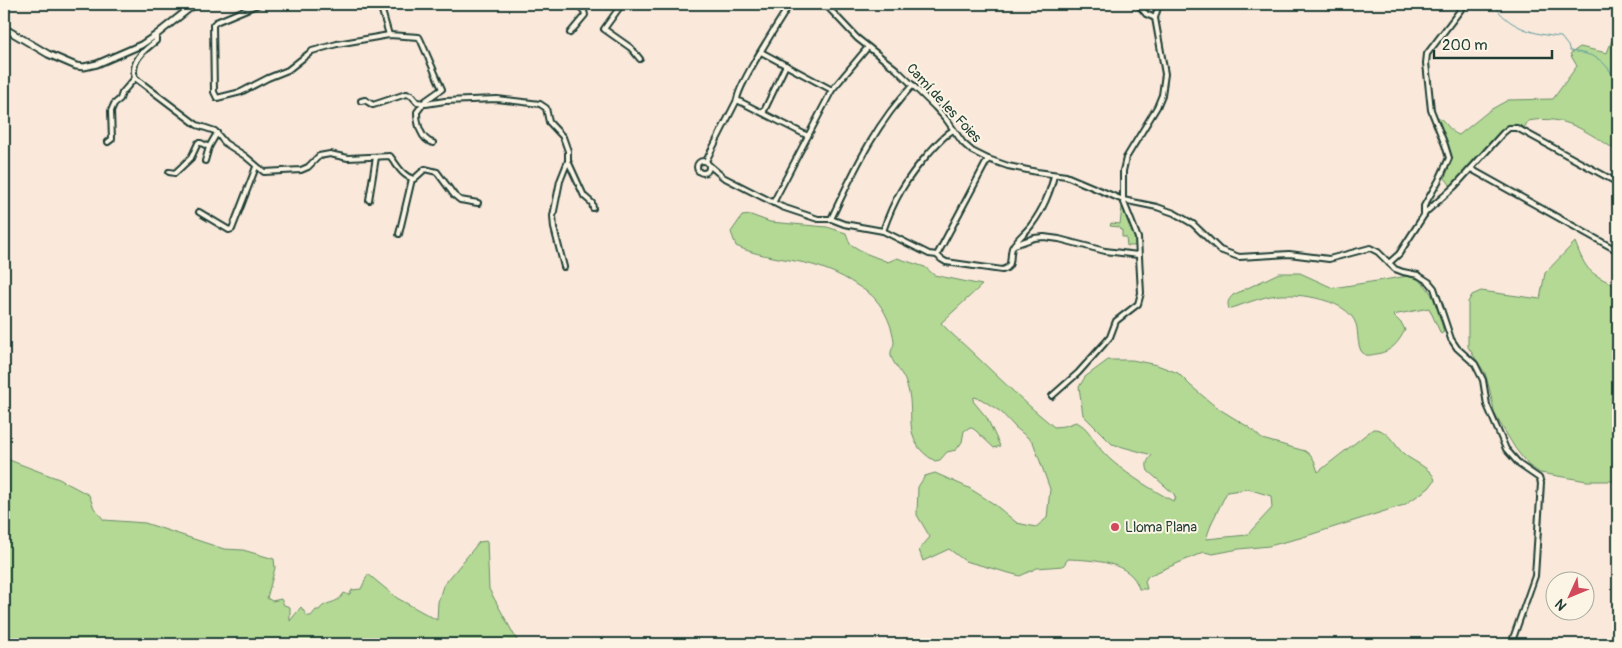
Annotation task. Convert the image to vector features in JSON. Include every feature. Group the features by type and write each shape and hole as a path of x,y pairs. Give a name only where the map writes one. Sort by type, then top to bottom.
{"main road":[{"path":"4,28 48,54 84,68 130,50 156,35 195,4"}],"street":[{"path":"259,4 216,22 212,28 214,92 217,98 241,92 292,68 312,50 389,35 419,37 442,89 425,101 417,112 418,122 424,138 433,143"},
{"path":"380,4 389,35"},
{"path":"570,33 585,15 584,11 577,4"},
{"path":"622,4 604,29 631,48 640,59"},
{"path":"705,173 708,171 708,163 737,100 737,96 790,4"},
{"name":"Camí de les Foies","path":"825,4 868,47 912,85 946,118 967,147 988,159 1008,166 1069,177 1123,200 1157,207 1180,216 1193,224 1220,250 1239,257 1289,254 1328,259 1367,248 1375,250 1389,263"},
{"path":"1138,4 1146,14 1155,18"},
{"path":"1052,396 1078,372 1110,337 1116,321 1138,304 1141,293 1138,238 1123,200 1123,171 1126,158 1157,107 1164,83 1165,74 1155,18 1159,4"},
{"path":"1424,215 1424,206 1449,158 1446,145 1431,110 1426,63 1427,54 1465,4"},
{"path":"108,142 112,140 111,112 114,104 120,99 122,93 135,78 134,74 139,55 156,41 156,35"},
{"path":"774,202 832,90 868,47"},
{"path":"761,52 832,90"},
{"path":"763,113 786,65"},
{"path":"135,78 197,125 217,133 225,144 245,156 264,172 302,170 319,156 330,154 348,158 390,156 401,172 412,179"},
{"path":"830,219 860,158 878,127 893,106 912,85"},
{"path":"361,101 365,100 373,105 406,94 412,95 417,102 430,105 445,102 497,99 540,104 546,108 551,126 559,133 568,151 568,161 560,181 553,216 554,228 564,267"},
{"path":"737,100 808,136"},
{"path":"1511,644 1536,573 1541,501 1540,480 1536,475 1516,462 1504,445 1487,405 1483,380 1475,364 1457,348 1451,339 1434,288 1424,278 1413,273 1400,272 1389,263 1399,254 1424,215 1508,129 1514,128 1618,183"},
{"path":"883,231 894,201 904,184 941,139 953,130"},
{"path":"205,161 209,147 217,133"},
{"path":"169,172 174,173 191,158 198,143 209,147"},
{"path":"369,200 376,157"},
{"path":"937,255 988,159"},
{"path":"568,161 584,196 592,203 593,208"},
{"path":"723,177 708,163 700,161 697,165 699,171 723,177 774,202 818,219 830,219 844,224 883,231 929,254 937,255 946,262 1002,270 1010,264 1012,249 1021,235 1033,223 1052,184 1054,175"},
{"path":"199,212 232,230 256,167"},
{"path":"399,234 412,179 425,169 437,172 460,200 478,203"},
{"path":"1471,169 1618,252"},
{"path":"1014,246 1034,238 1048,237 1106,251 1138,255"}],"green space":[{"path":"1612,40 1618,41 1618,156 1616,150 1585,131 1565,122 1541,119 1528,121 1524,128 1513,124 1508,126 1482,151 1451,186 1445,178 1452,159 1435,116 1459,135 1490,110 1508,100 1553,99 1577,66 1570,54 1580,47 1607,53"},
{"path":"1122,207 1124,207 1135,235 1137,246 1127,246 1126,237 1122,237 1122,230 1119,227 1110,226 1111,223 1120,224"},
{"path":"751,215 770,222 827,227 846,233 850,244 865,253 888,262 897,258 925,267 934,275 982,285 941,323 1054,427 1076,422 1080,424 1112,461 1141,482 1173,501 1176,499 1174,494 1148,471 1148,460 1152,455 1112,444 1083,415 1079,387 1085,377 1108,360 1132,360 1157,365 1178,373 1216,407 1250,428 1262,439 1305,451 1314,460 1318,472 1375,429 1381,430 1388,435 1404,454 1430,472 1435,480 1429,488 1404,505 1300,538 1269,546 1213,554 1204,552 1148,576 1145,581 1147,589 1139,589 1135,580 1120,567 1088,560 1068,559 1063,566 1037,568 1020,576 965,561 949,549 923,561 919,550 930,537 917,515 918,487 925,476 935,473 969,488 994,504 1017,523 1036,527 1047,518 1050,489 1033,442 1001,412 981,399 974,397 973,401 987,418 1000,446 994,448 970,427 964,431 962,442 956,450 947,452 940,460 935,461 924,453 913,435 909,394 905,379 891,356 894,344 892,331 879,304 865,291 828,270 804,263 757,254 736,246 731,232 742,216","holes":["1248,489 1271,496 1272,508 1247,535 1206,539 1227,492"]},
{"path":"1575,242 1586,266 1601,278 1618,287 1618,481 1587,481 1540,473 1528,465 1495,415 1485,373 1468,347 1468,302 1472,295 1481,291 1540,299 1545,273"},
{"path":"1279,273 1300,273 1333,288 1408,276 1417,279 1429,290 1444,332 1441,334 1429,308 1393,315 1405,330 1400,339 1387,351 1367,355 1361,350 1356,324 1350,315 1330,302 1302,296 1276,295 1229,309 1228,301 1233,295"},
{"path":"4,458 59,479 89,495 94,508 104,520 145,523 224,549 243,550 274,559 275,568 267,598 272,601 281,599 284,605 290,607 290,621 301,607 307,616 311,616 316,610 338,600 344,593 349,595 352,590 361,589 368,574 397,598 437,620 438,602 443,586 479,542 487,541 489,589 519,644 4,644"}],"waterway":[{"path":"1494,4 1499,12 1514,24 1532,32 1561,37 1570,51 1587,54 1599,60 1609,69 1618,84"}],"place":[{"name":"Lloma Plana","path":"1115,527"}]}
